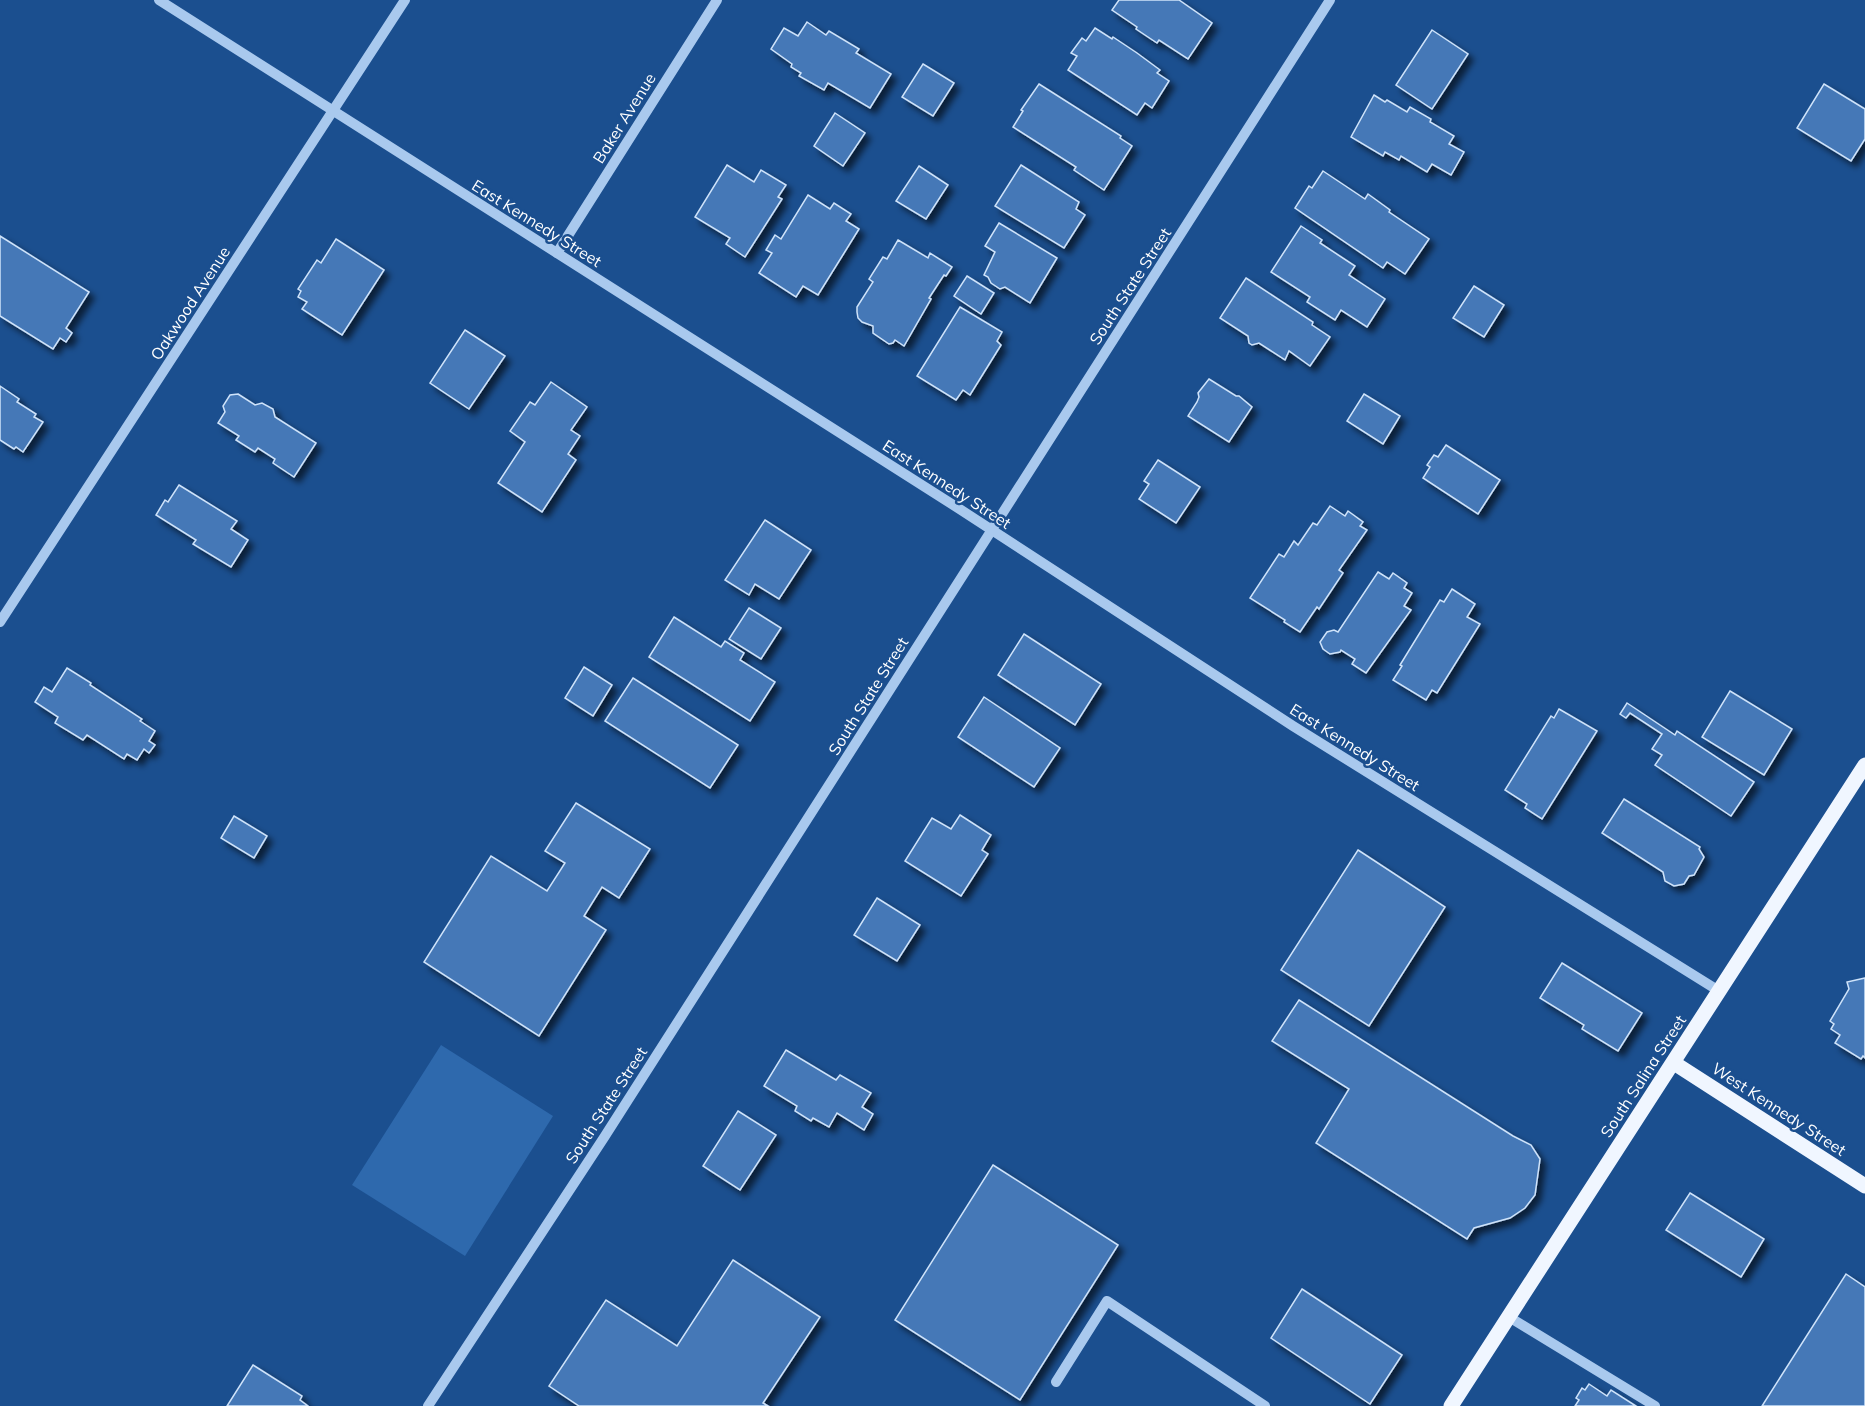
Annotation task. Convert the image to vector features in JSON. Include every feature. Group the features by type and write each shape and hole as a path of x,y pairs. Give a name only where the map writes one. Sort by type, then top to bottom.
{"main road":[{"name":"South Salina Street","path":"1451,1406 1865,765"},
{"name":"West Kennedy Street","path":"1674,1063 1865,1186"}],"street":[{"name":"East Kennedy Street","path":"159,0 991,530 1293,726 1719,991"},
{"name":"Oakwood Avenue","path":"0,622 405,0"},
{"name":"Baker Avenue","path":"556,253 717,0"},
{"name":"South State Street","path":"428,1406 605,1136 1330,0"},
{"path":"1056,1382 1107,1301 1266,1406"},
{"path":"1509,1317 1654,1406"}],"shaded area":[{"path":"441,1045 553,1116 465,1256 352,1185"}],"building":[{"path":"1119,0 1179,0 1212,23 1188,59 1159,40 1157,43 1112,10"},
{"path":"807,22 826,35 829,31 859,49 856,53 891,74 870,108 828,83 824,90 799,76 801,73 791,67 792,64 771,49 784,28 798,36"},
{"path":"1095,28 1137,53 1160,70 1157,73 1169,81 1152,108 1145,103 1137,115 1068,70 1077,56 1071,53 1082,38 1086,41"},
{"path":"1432,30 1468,54 1432,109 1396,85"},
{"path":"923,64 954,83 933,116 902,97"},
{"path":"1039,84 1121,136 1120,138 1132,146 1104,190 1074,170 1076,167 1013,127 1023,111 1021,110"},
{"path":"1824,84 1865,109 1865,139 1851,161 1797,128"},
{"path":"1374,95 1407,112 1410,107 1454,136 1449,144 1464,152 1451,175 1432,164 1427,172 1401,156 1399,160 1385,152 1383,156 1351,137"},
{"path":"835,113 865,133 843,166 814,146"},
{"path":"727,165 754,182 761,170 786,185 778,197 782,199 745,257 726,244 730,238 695,217"},
{"path":"1021,165 1079,202 1076,209 1085,215 1064,248 995,206"},
{"path":"919,166 948,185 926,219 896,201"},
{"path":"1323,171 1365,199 1368,194 1390,210 1389,212 1429,239 1405,274 1387,262 1383,268 1295,208 1309,186 1312,188"},
{"path":"808,195 830,209 834,203 851,214 846,221 859,229 818,295 803,286 796,297 759,273 772,253 766,250 775,235 781,239"},
{"path":"999,223 1057,258 1030,303 1005,287 1000,289 984,275 995,252 985,246"},
{"path":"1301,226 1322,240 1320,243 1355,266 1349,275 1385,299 1367,327 1341,310 1335,320 1307,302 1310,297 1271,272"},
{"path":"0,236 89,292 66,328 72,333 66,342 60,338 53,349 0,316"},
{"path":"336,239 384,270 342,335 302,309 307,302 298,297 301,291 298,289 317,260 321,263"},
{"path":"898,240 928,258 930,253 952,267 929,298 931,299 904,346 895,340 889,344 873,333 873,326 862,322 857,312 857,307 873,282 869,279 883,257 887,259"},
{"path":"967,276 994,293 981,314 954,296"},
{"path":"1246,278 1313,322 1312,325 1330,337 1310,366 1289,351 1285,360 1259,343 1252,345 1249,343 1248,336 1220,318"},
{"path":"1474,286 1504,305 1484,337 1453,318"},
{"path":"960,307 1002,332 997,341 1001,345 970,395 963,390 956,400 917,376"},
{"path":"465,330 505,356 469,409 430,383"},
{"path":"1209,379 1239,396 1252,407 1229,442 1188,416 1197,402 1198,393"},
{"path":"551,382 587,407 571,430 580,436 568,454 576,460 542,512 498,483 525,442 510,431 530,402 535,405"},
{"path":"0,386 19,399 17,402 36,414 34,417 43,422 23,452 0,440"},
{"path":"238,394 255,405 262,403 273,409 275,417 316,443 294,477 273,463 275,459 258,448 255,452 236,440 239,436 218,423 225,412 223,406 230,395"},
{"path":"1364,394 1400,416 1383,444 1347,421"},
{"path":"1446,445 1500,480 1478,514 1423,478 1430,467 1427,465 1434,455 1438,457"},
{"path":"1158,460 1200,487 1176,523 1139,499 1149,484 1144,481"},
{"path":"179,485 237,521 231,529 248,540 231,567 193,544 196,540 156,515 165,500 168,502"},
{"path":"1330,506 1345,516 1348,511 1363,522 1360,526 1367,530 1339,570 1343,573 1319,609 1317,607 1300,632 1250,598 1279,554 1284,557 1294,541 1298,545 1313,523 1317,525"},
{"path":"765,520 811,550 779,599 755,584 749,595 725,580"},
{"path":"1378,572 1389,579 1393,573 1407,583 1404,588 1412,593 1404,606 1411,610 1366,673 1352,664 1355,659 1341,650 1330,654 1323,649 1320,642 1327,632 1334,630 1338,632"},
{"path":"1452,589 1475,604 1467,617 1480,624 1437,693 1432,690 1426,700 1393,680 1440,600 1444,602"},
{"path":"749,608 781,628 761,659 729,639"},
{"path":"674,617 721,647 725,641 744,653 740,660 775,682 750,721 649,657"},
{"path":"1024,634 1101,684 1075,725 998,675"},
{"path":"584,667 612,685 593,716 565,698"},
{"path":"67,668 142,719 140,721 155,731 149,741 155,745 149,753 144,749 137,760 127,754 124,759 87,735 83,740 55,723 58,717 35,702 44,687 52,692"},
{"path":"633,678 738,745 710,788 605,721"},
{"path":"1730,691 1792,729 1764,775 1702,737"},
{"path":"984,697 1060,748 1034,787 958,737"},
{"path":"1627,703 1675,735 1677,731 1754,782 1731,816 1655,765 1662,755 1652,749 1662,734 1630,713 1626,718 1620,714"},
{"path":"1559,709 1597,731 1542,819 1525,808 1527,804 1505,790 1551,716 1554,718"},
{"path":"1624,799 1700,847 1704,857 1694,875 1689,876 1684,884 1674,886 1665,881 1663,872 1602,833"},
{"path":"576,803 650,849 619,898 602,887 584,916 606,930 539,1036 424,962 491,856 547,891 565,863 545,851"},
{"path":"960,815 991,835 982,850 988,854 961,896 905,861 932,818 951,829"},
{"path":"234,816 267,836 254,858 221,838"},
{"path":"1358,850 1445,907 1369,1026 1281,970"},
{"path":"877,898 920,925 897,961 854,935"},
{"path":"1562,963 1642,1013 1618,1051 1582,1029 1584,1025 1540,998"},
{"path":"1865,978 1865,1058 1863,1056 1861,1059 1835,1043 1840,1035 1831,1029 1834,1024 1830,1021 1849,989 1847,982"},
{"path":"1299,1000 1513,1136 1531,1145 1540,1159 1535,1195 1525,1208 1510,1218 1474,1228 1467,1239 1316,1143 1349,1089 1272,1041"},
{"path":"786,1050 836,1080 840,1075 871,1093 862,1107 873,1114 864,1130 837,1113 829,1127 813,1118 811,1121 795,1111 797,1106 764,1086"},
{"path":"738,1111 776,1135 740,1190 703,1166"},
{"path":"993,1165 1118,1245 1020,1400 895,1320"},
{"path":"1690,1193 1764,1239 1741,1277 1666,1230"},
{"path":"733,1260 820,1317 763,1403 768,1406 579,1406 549,1386 606,1300 677,1346"},
{"path":"1846,1274 1865,1287 1865,1406 1762,1406"},
{"path":"1302,1289 1402,1355 1370,1404 1271,1338"},
{"path":"253,1365 302,1396 300,1400 308,1406 227,1406"},
{"path":"1589,1384 1607,1396 1611,1390 1636,1406 1575,1406 1579,1400 1576,1398 1582,1388 1585,1390"}]}
